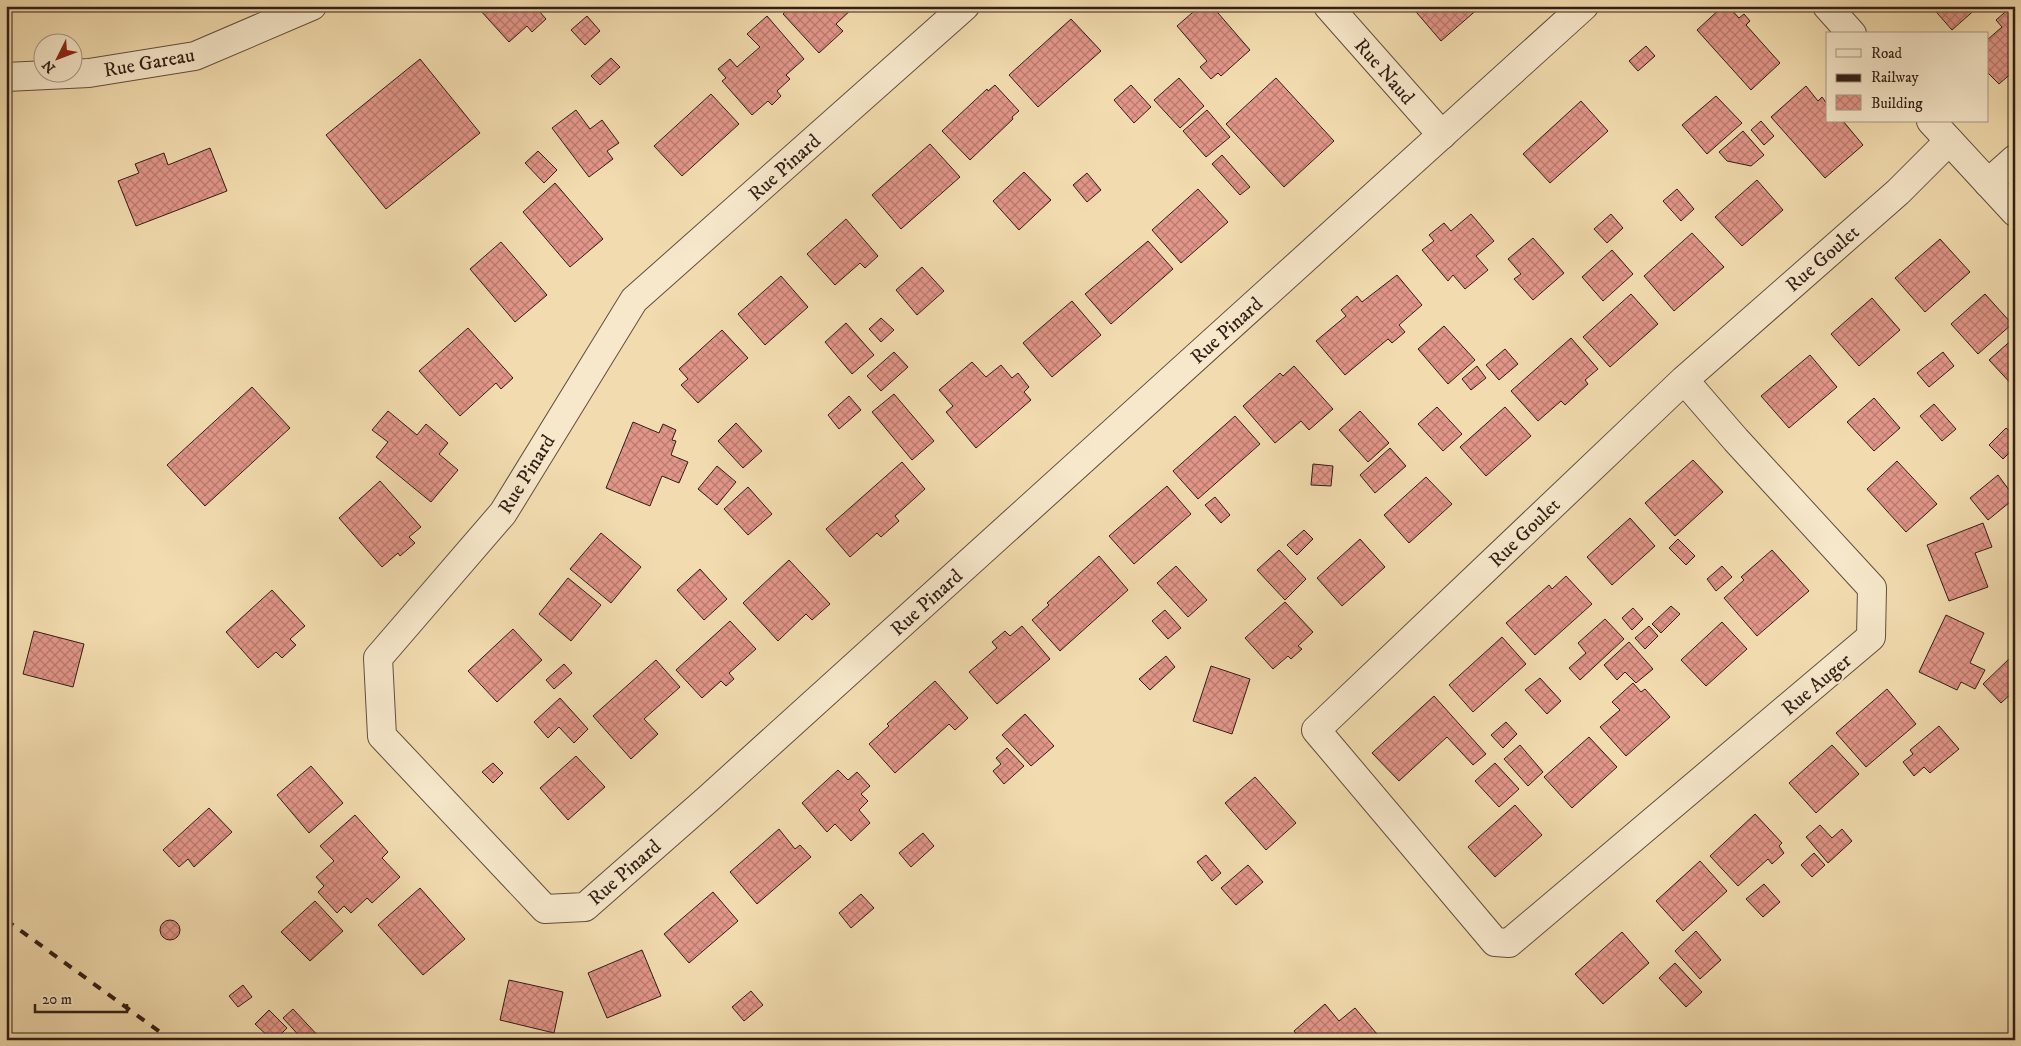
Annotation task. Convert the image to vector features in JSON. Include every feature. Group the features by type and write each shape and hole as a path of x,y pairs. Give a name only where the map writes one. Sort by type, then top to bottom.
{"street":[{"name":"Rue Gareau","path":"6,78 89,73 195,56 312,6"},
{"name":"Rue Pinard","path":"965,6 634,300 503,513 378,658 382,736 545,909 585,907 708,799 1584,6"},
{"name":"Rue Naud","path":"1328,6 1442,135"},
{"path":"1827,6 1850,32"},
{"path":"1932,122 2015,212"},
{"name":"Rue Goulet","path":"1509,943 1495,942 1316,730 1684,380 1898,192 1950,141"},
{"path":"1988,183 2015,159"},
{"name":"Rue Auger","path":"1509,943 1871,637 1872,588 1736,440 1684,380"}],"building":[{"path":"484,6 545,6 539,11 546,19 532,32 527,26 509,42 480,10"},
{"path":"791,6 855,6 836,24 843,31 819,53 783,14"},
{"path":"1200,6 1212,6 1250,50 1221,76 1218,73 1211,79 1200,67 1207,61 1177,26"},
{"path":"1411,6 1479,6 1480,7 1441,41"},
{"path":"1723,6 1728,6 1739,18 1744,14 1750,21 1746,25 1780,63 1751,90 1697,30"},
{"path":"1931,6 1979,6 1952,30"},
{"path":"2012,6 2015,7 2015,70 1999,84 1988,73 1988,39 2002,27 1996,20"},
{"path":"587,16 600,31 585,45 571,30"},
{"path":"767,16 804,59 786,75 790,79 777,91 781,96 772,105 768,101 752,115 722,81 726,78 718,69 730,59 737,67 760,47 747,34"},
{"path":"1071,19 1101,51 1038,107 1009,75"},
{"path":"1646,46 1655,56 1638,71 1629,61"},
{"path":"611,58 620,67 600,85 591,76"},
{"path":"420,59 480,133 386,209 326,135"},
{"path":"1179,78 1204,106 1180,128 1154,100"},
{"path":"1276,78 1334,141 1284,187 1226,124"},
{"path":"995,85 1019,111 970,160 942,131 987,89 988,91"},
{"path":"1131,85 1151,107 1134,123 1114,100"},
{"path":"1806,86 1818,101 1822,97 1826,103 1826,122 1844,122 1863,145 1825,178 1771,117"},
{"path":"711,94 739,124 682,176 654,146"},
{"path":"1716,96 1742,123 1707,154 1682,125"},
{"path":"1581,101 1608,131 1550,183 1523,154"},
{"path":"576,110 590,129 602,120 619,143 607,151 613,159 589,177 552,128"},
{"path":"1207,110 1230,137 1206,157 1183,131"},
{"path":"1761,121 1774,136 1764,145 1751,130"},
{"path":"1743,131 1764,155 1751,166 1727,161 1719,152"},
{"path":"930,144 960,177 901,229 872,195"},
{"path":"210,148 227,191 136,226 118,181 139,173 135,164 164,153 168,165"},
{"path":"538,151 557,170 544,183 525,163"},
{"path":"1222,155 1250,187 1240,195 1212,164"},
{"path":"1024,172 1051,200 1019,230 993,201"},
{"path":"1087,173 1101,190 1087,202 1073,185"},
{"path":"1757,180 1783,210 1742,246 1715,217"},
{"path":"555,183 603,239 570,267 523,212"},
{"path":"1198,189 1228,222 1181,263 1152,230"},
{"path":"1677,189 1694,209 1681,221 1663,201"},
{"path":"1471,214 1494,241 1476,256 1488,270 1465,289 1453,275 1448,281 1422,250 1434,241 1429,235 1444,223 1451,231"},
{"path":"1611,214 1623,228 1607,243 1594,229"},
{"path":"846,219 878,256 865,268 860,263 835,285 807,254"},
{"path":"1692,233 1724,267 1674,311 1644,276"},
{"path":"1533,238 1564,273 1533,300 1514,279 1521,274 1508,259"},
{"path":"1940,239 1970,272 1925,312 1895,278"},
{"path":"1148,241 1173,269 1111,324 1085,294"},
{"path":"501,242 547,295 515,322 470,269"},
{"path":"1612,250 1633,274 1603,301 1582,277"},
{"path":"922,267 944,291 917,315 896,290"},
{"path":"1397,275 1422,305 1399,325 1405,332 1392,343 1388,339 1345,375 1316,341 1346,316 1341,310 1357,296 1362,302"},
{"path":"781,276 808,307 765,345 738,314"},
{"path":"1631,294 1658,324 1610,367 1583,337"},
{"path":"1985,294 2012,324 1978,354 1951,324"},
{"path":"1872,298 1900,330 1859,366 1831,334"},
{"path":"1072,301 1101,335 1052,377 1023,343"},
{"path":"881,318 894,330 881,342 869,329"},
{"path":"846,323 874,355 852,374 825,342"},
{"path":"1444,326 1475,360 1448,384 1418,349"},
{"path":"468,328 513,378 501,389 496,383 460,416 419,371"},
{"path":"722,330 748,358 698,403 681,385 688,379 679,369"},
{"path":"2015,337 2015,388 1989,360"},
{"path":"1571,338 1598,369 1585,380 1588,384 1565,405 1561,401 1538,421 1511,391"},
{"path":"1505,349 1518,364 1499,380 1486,365"},
{"path":"894,352 908,367 881,391 867,376"},
{"path":"1943,352 1954,366 1929,387 1917,373"},
{"path":"1810,355 1837,387 1789,428 1761,396"},
{"path":"972,362 986,377 1001,365 1012,378 1018,373 1029,387 1024,392 1031,400 976,448 946,412 953,406 939,390"},
{"path":"1294,366 1333,409 1309,430 1301,421 1275,443 1243,406 1280,373 1283,376"},
{"path":"1477,366 1486,378 1471,390 1462,379"},
{"path":"252,387 290,428 205,506 167,465"},
{"path":"894,394 934,441 912,460 872,412"},
{"path":"849,396 861,410 839,429 828,415"},
{"path":"1874,398 1900,428 1874,451 1847,422"},
{"path":"1934,404 1956,429 1942,441 1920,416"},
{"path":"1437,407 1462,434 1443,451 1418,424"},
{"path":"1505,407 1531,436 1486,476 1460,447"},
{"path":"388,411 417,435 426,424 448,443 439,454 458,470 431,502 376,457 388,442 372,430"},
{"path":"1360,411 1389,443 1368,462 1339,430"},
{"path":"1235,416 1260,444 1198,499 1173,471"},
{"path":"633,422 659,433 663,424 676,430 672,440 676,441 671,455 688,462 679,483 662,476 650,506 606,488"},
{"path":"736,423 762,451 743,468 718,441"},
{"path":"2006,428 2015,436 2015,447 2003,459 1989,445"},
{"path":"1390,448 1406,466 1375,493 1360,475"},
{"path":"1693,460 1723,492 1675,536 1645,503"},
{"path":"1897,461 1937,504 1906,532 1867,489"},
{"path":"902,462 925,489 895,516 899,521 881,537 877,533 850,557 826,529"},
{"path":"1313,464 1333,466 1331,486 1311,485"},
{"path":"717,466 736,482 717,505 698,489"},
{"path":"1998,475 2015,498 1988,520 1970,498"},
{"path":"1426,477 1452,504 1409,543 1384,515"},
{"path":"380,481 421,527 409,537 415,543 400,556 398,553 382,567 339,518"},
{"path":"1167,486 1191,514 1134,564 1109,536"},
{"path":"748,487 772,514 748,535 724,509"},
{"path":"1215,497 1230,515 1221,523 1205,505"},
{"path":"1630,518 1655,546 1612,585 1587,557"},
{"path":"1983,523 1992,547 1975,553 1988,587 1949,601 1927,545"},
{"path":"1304,530 1313,539 1297,555 1287,545"},
{"path":"601,533 641,567 611,603 570,569"},
{"path":"1360,539 1385,567 1342,606 1317,578"},
{"path":"1678,539 1695,556 1686,565 1669,548"},
{"path":"1279,550 1306,579 1285,600 1257,570"},
{"path":"1772,550 1809,591 1757,636 1724,598 1744,580 1741,577"},
{"path":"1099,556 1128,590 1060,651 1032,620 1049,605 1047,603"},
{"path":"789,560 830,604 812,620 806,614 778,641 743,603"},
{"path":"1176,566 1207,600 1188,617 1157,583"},
{"path":"1722,566 1732,577 1716,591 1707,579"},
{"path":"700,569 727,599 704,620 677,590"},
{"path":"1566,576 1592,604 1535,655 1506,623 1549,585 1552,589"},
{"path":"568,578 601,605 571,641 539,614"},
{"path":"272,590 305,626 290,639 296,645 282,658 276,652 258,668 226,632"},
{"path":"1285,602 1313,632 1298,646 1302,649 1291,659 1288,656 1273,669 1245,638"},
{"path":"1671,606 1680,614 1661,633 1652,624"},
{"path":"1633,608 1643,619 1632,630 1622,618"},
{"path":"1165,610 1181,628 1168,639 1152,621"},
{"path":"1946,615 1984,633 1970,663 1985,670 1975,689 1961,682 1957,690 1919,672"},
{"path":"1605,619 1624,639 1580,680 1569,668 1586,653 1578,643"},
{"path":"730,621 756,649 729,673 734,679 726,686 721,681 702,698 676,670"},
{"path":"1722,622 1747,649 1706,686 1681,660"},
{"path":"1022,626 1050,659 997,704 969,672 997,648 992,642 1005,631 1010,636"},
{"path":"1649,626 1658,636 1645,649 1635,638"},
{"path":"513,629 542,660 497,702 468,671"},
{"path":"34,631 84,644 73,687 23,674"},
{"path":"1502,637 1526,664 1473,712 1449,685"},
{"path":"1629,642 1653,669 1636,683 1625,672 1617,680 1604,665"},
{"path":"1166,656 1175,667 1150,690 1139,679"},
{"path":"2010,658 2015,663 2015,690 2001,703 1983,684"},
{"path":"656,660 680,687 644,719 658,734 631,759 593,716"},
{"path":"564,664 572,673 554,689 546,680"},
{"path":"1211,666 1250,679 1232,734 1193,721"},
{"path":"1540,678 1561,701 1547,714 1525,690"},
{"path":"935,681 968,718 955,730 949,724 895,773 869,744 889,726 887,724"},
{"path":"1633,683 1641,692 1645,689 1670,717 1626,756 1600,727 1620,710 1612,702"},
{"path":"1887,689 1916,724 1866,767 1836,733"},
{"path":"1434,696 1486,754 1473,765 1447,737 1399,781 1372,753"},
{"path":"560,698 588,729 574,743 559,727 548,738 534,722"},
{"path":"1025,714 1054,746 1031,766 1002,735"},
{"path":"1506,722 1517,734 1503,748 1491,735"},
{"path":"1939,726 1959,749 1930,773 1924,767 1914,776 1903,762 1913,754 1910,750"},
{"path":"1589,737 1617,767 1572,808 1544,777"},
{"path":"1520,745 1543,772 1528,786 1504,759"},
{"path":"1832,745 1859,774 1816,813 1789,783"},
{"path":"1007,748 1024,766 1004,784 993,771 1001,764 996,758"},
{"path":"576,756 605,787 568,820 540,788"},
{"path":"493,763 503,773 493,783 482,772"},
{"path":"1495,763 1519,789 1499,807 1475,781"},
{"path":"311,766 343,803 309,833 277,795"},
{"path":"838,770 848,780 857,772 870,786 861,794 868,801 859,810 870,823 851,841 835,824 827,832 802,803"},
{"path":"1255,777 1296,823 1266,850 1225,803"},
{"path":"1515,805 1542,835 1495,877 1468,847"},
{"path":"209,808 232,832 194,867 188,859 179,867 163,850"},
{"path":"1755,814 1782,843 1779,846 1784,853 1772,864 1768,859 1738,886 1710,856"},
{"path":"355,815 388,852 382,858 400,877 372,903 367,898 351,913 344,906 337,913 318,892 324,886 316,877 334,861 320,846"},
{"path":"1820,825 1832,838 1842,829 1852,841 1828,863 1806,837"},
{"path":"779,829 795,849 800,845 811,857 757,904 730,872"},
{"path":"923,833 934,846 911,867 899,853"},
{"path":"1814,853 1825,865 1812,877 1801,865"},
{"path":"1206,855 1221,873 1212,881 1197,862"},
{"path":"1700,861 1727,891 1683,931 1656,901"},
{"path":"1248,865 1263,882 1236,905 1221,888"},
{"path":"1764,884 1780,902 1763,917 1746,899"},
{"path":"420,888 465,939 423,975 378,925"},
{"path":"713,892 738,921 689,963 664,934"},
{"path":"861,894 874,908 851,928 839,913"},
{"path":"315,901 343,931 310,961 281,932"},
{"path":"170,920 177,923 180,930 177,937 170,940 163,937 160,930 163,923"},
{"path":"1696,931 1721,960 1700,979 1675,951"},
{"path":"1622,932 1649,963 1603,1004 1575,974"},
{"path":"642,950 661,996 607,1018 588,973"},
{"path":"1675,963 1702,992 1686,1007 1659,978"},
{"path":"509,980 563,992 554,1033 500,1020"},
{"path":"243,985 252,997 238,1007 229,996"},
{"path":"751,991 763,1005 744,1021 732,1007"},
{"path":"1325,1004 1339,1021 1355,1008 1382,1040 1301,1040 1294,1031"},
{"path":"293,1009 322,1040 303,1040 283,1018"},
{"path":"269,1010 287,1028 275,1040 272,1040 255,1024"}],"railway":[{"path":"6,920 171,1040"}]}
